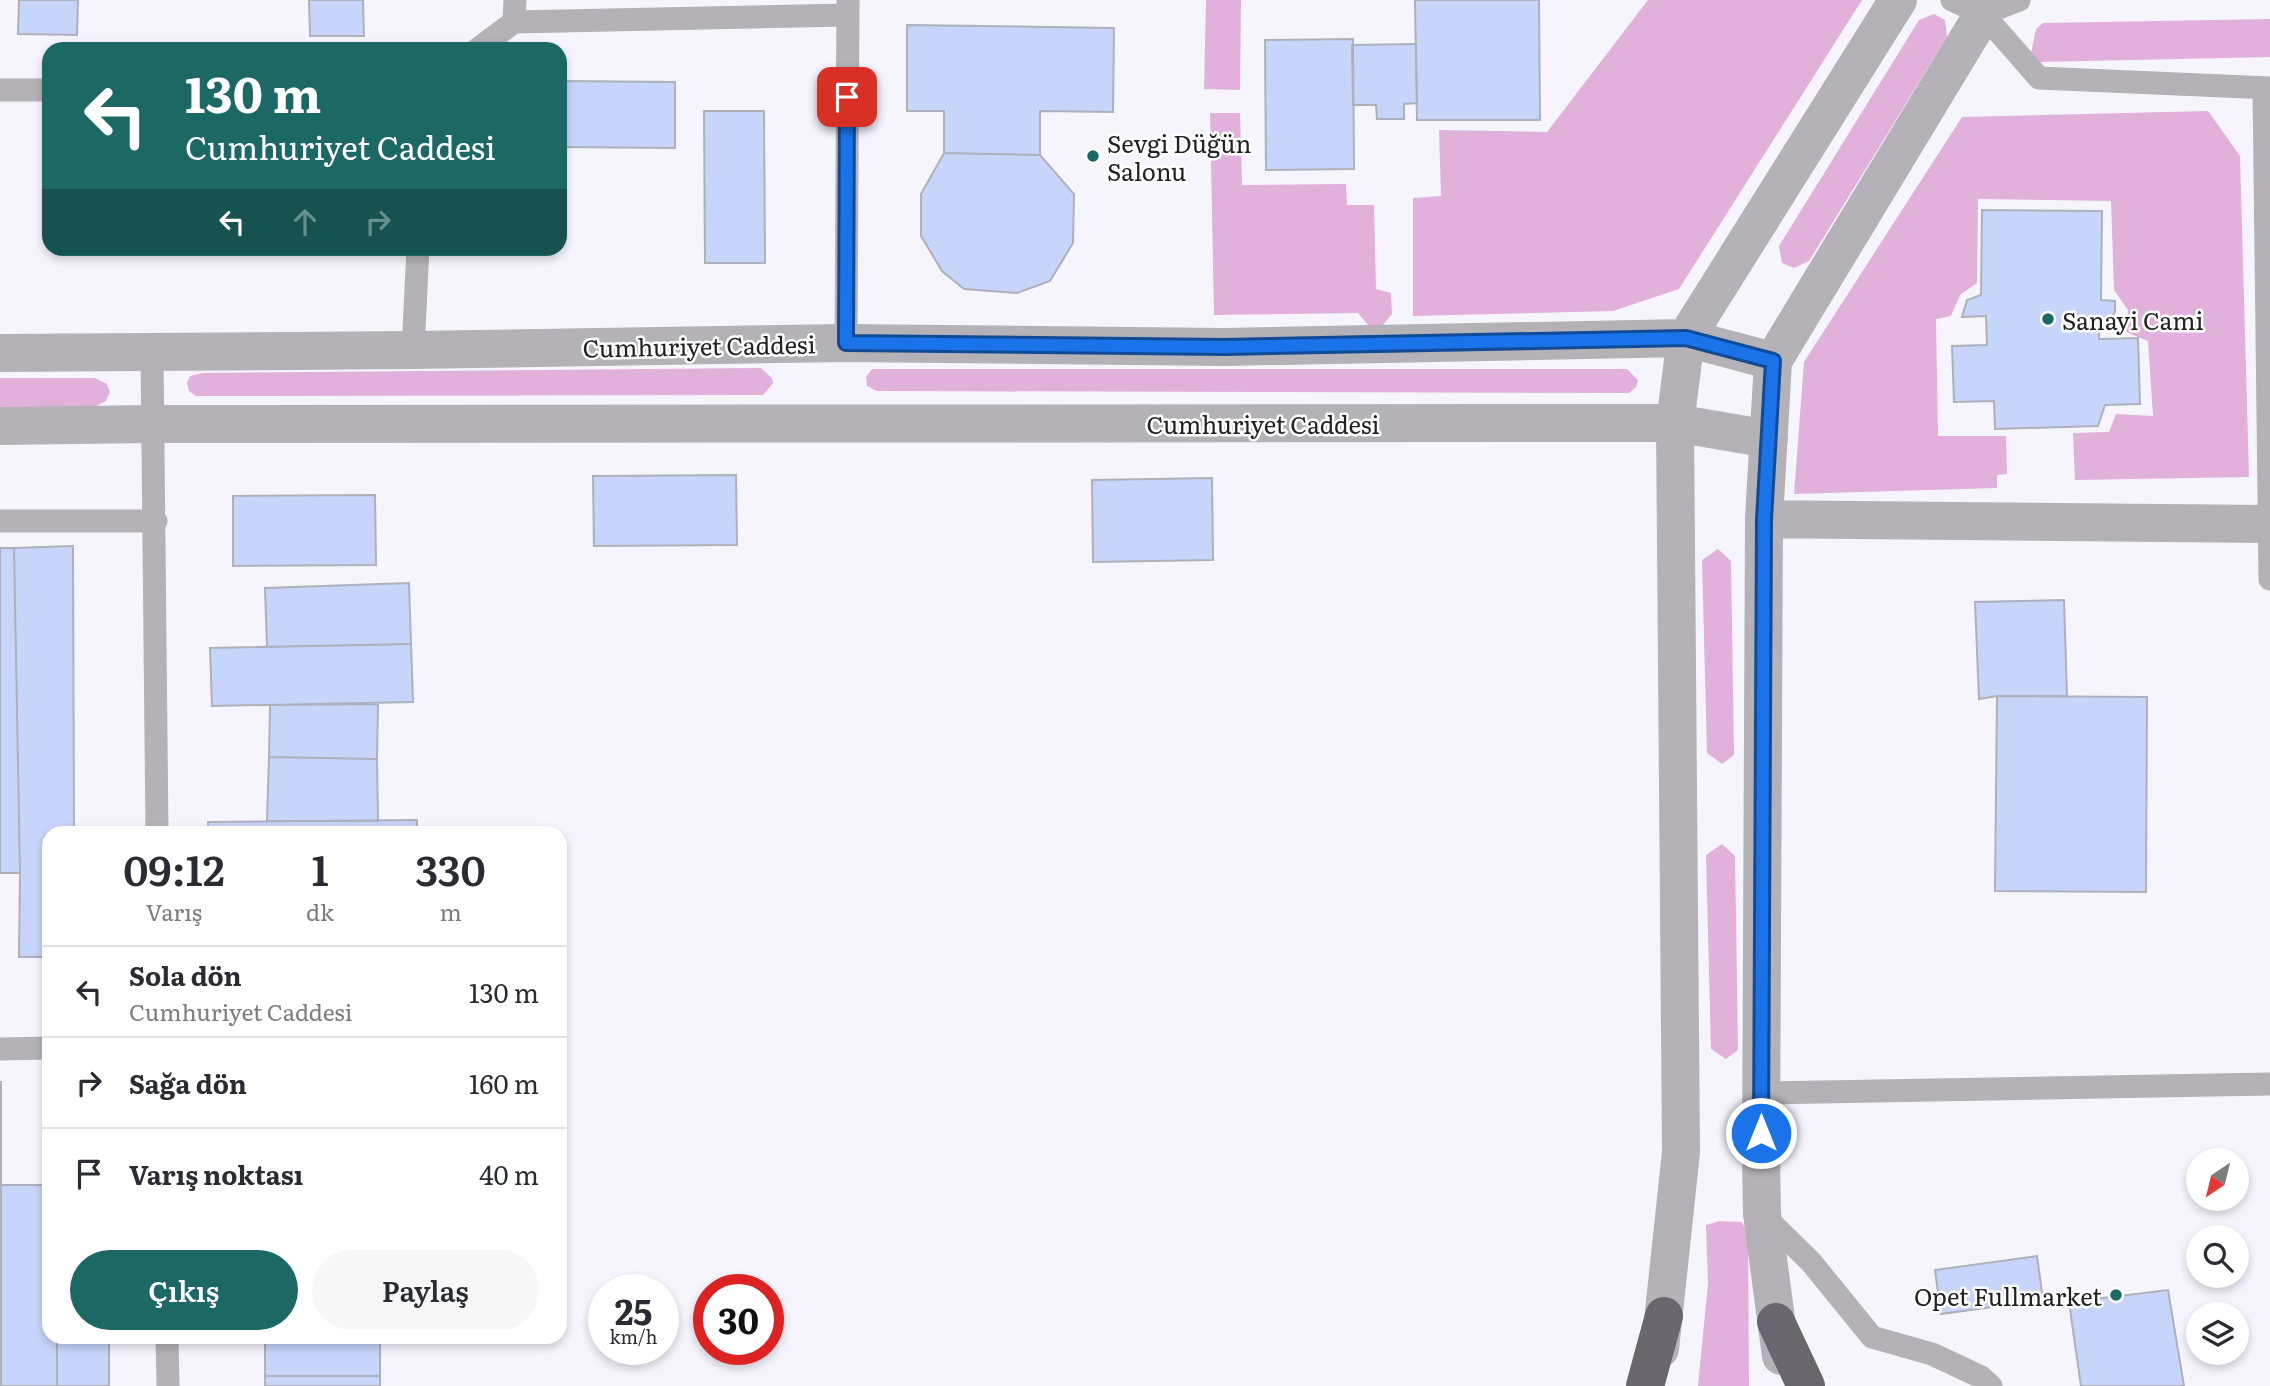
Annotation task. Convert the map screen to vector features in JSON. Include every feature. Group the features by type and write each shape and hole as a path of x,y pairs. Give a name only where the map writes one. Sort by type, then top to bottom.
{"highway":[{"path":"1645,1386 1664,1316"},
{"path":"1776,1322 1806,1386"}],"street":[{"path":"1657,1386 1681,1152 1675,423 1686,338 1898,0"},
{"path":"1785,1386 1762,1214 1764,519 1773,361 1975,5"},
{"name":"Cumhuriyet Caddesi","path":"0,353 846,343 1225,347 1686,338 1773,361"},
{"name":"Cumhuriyet Caddesi","path":"0,426 1675,423 1769,439"},
{"path":"1764,519 2268,524"}],"lane":[{"path":"1975,5 2019,0"},
{"path":"1975,5 2039,78 2267,89 2270,579"},
{"path":"485,42 514,11 847,8 846,343"},
{"path":"0,90 42,90"},
{"path":"413,350 418,256"},
{"path":"152,352 156,521 157,826"},
{"path":"0,521 156,521"},
{"path":"0,1049 42,1048"},
{"path":"1761,1093 2270,1084"},
{"path":"1762,1214 1811,1262 1872,1337 1932,1354 1981,1377 1991,1386"},
{"path":"167,1344 168,1386"}],"shaded area":[{"path":"1206,0 1241,0 1240,90 1204,89"},
{"path":"1648,0 1862,0 1679,289 1613,311 1413,316 1413,198 1441,196 1439,130 1547,132"},
{"path":"1934,14 1945,20 1947,37 1809,261 1794,268 1782,263 1779,246 1919,20"},
{"path":"2270,19 2270,57 2040,62 2031,53 2036,29 2043,23"},
{"path":"2208,111 2240,156 2249,477 2075,480 2073,433 2109,432 2116,414 2153,416 2148,341 2126,332 2128,310 2114,290 2111,201 1978,199 1977,283 1960,295 1951,316 1936,319 1938,436 2006,436 2007,474 1997,475 1997,488 1794,494 1804,362 1962,117"},
{"path":"1210,113 1240,113 1242,185 1346,184 1347,205 1374,205 1376,289 1391,293 1392,314 1382,326 1368,325 1358,313 1214,315"},
{"path":"761,368 772,378 773,383 763,395 196,396 189,391 187,383 190,376 203,373"},
{"path":"872,369 1627,369 1638,380 1636,387 1629,393 877,391 867,386 866,377"},
{"path":"0,378 95,378 107,384 110,392 106,401 94,407 0,407"},
{"path":"1718,549 1731,561 1734,755 1722,764 1707,753 1702,560"},
{"path":"1722,844 1735,856 1738,1050 1726,1059 1711,1049 1706,855"},
{"path":"1720,1221 1742,1222 1748,1234 1749,1386 1698,1386 1708,1283 1706,1225"}],"building":[{"path":"19,0 78,0 77,35 18,34"},
{"path":"309,0 363,0 364,36 310,36"},
{"path":"1415,0 1539,0 1540,120 1417,120"},
{"path":"907,25 1114,28 1113,112 1040,111 1040,155 944,153 944,111 907,111"},
{"path":"1353,39 1354,169 1266,170 1265,40"},
{"path":"1416,44 1417,103 1404,104 1404,119 1377,119 1376,105 1353,105 1352,45"},
{"path":"567,81 675,82 675,148 567,147"},
{"path":"704,111 764,111 765,263 705,263"},
{"path":"944,153 1040,155 1074,194 1073,243 1050,281 1017,293 964,289 942,271 921,236 921,194"},
{"name":"Sanayi Cami","path":"1982,210 2102,211 2101,300 2115,301 2115,312 2109,320 2099,321 2099,339 2138,338 2140,404 2105,405 2098,426 1995,429 1994,401 1954,402 1952,346 1987,345 1986,316 1962,317 1967,300 1981,295"},
{"path":"736,475 737,545 594,546 593,476"},
{"path":"1212,478 1213,560 1093,562 1092,480"},
{"path":"375,495 376,565 233,566 233,496"},
{"path":"73,546 74,826 42,826 42,957 19,957 14,548"},
{"path":"0,548 14,548 20,873 0,873"},
{"path":"409,583 411,644 267,647 265,588"},
{"path":"2064,600 2067,696 1997,696 1979,699 1975,602"},
{"path":"411,644 413,702 212,706 210,648"},
{"path":"1997,696 2147,697 2146,892 1995,891"},
{"path":"378,704 377,759 269,757 270,705"},
{"path":"269,757 377,759 378,821 267,821"},
{"path":"417,820 417,826 208,826 208,822"},
{"path":"1,1082 1,1386 0,1386"},
{"path":"1,1185 42,1185 42,1344 57,1344 57,1386 1,1386"},
{"path":"2037,1256 2043,1300 1941,1314 1935,1270"},
{"path":"2168,1290 2184,1386 2081,1386 2069,1302"},
{"path":"57,1344 109,1344 109,1386 57,1386"},
{"path":"265,1344 380,1344 380,1376 265,1376"},
{"path":"265,1376 380,1376 380,1386 265,1386"}],"place":[{"name":"Sevgi Düğün Salonu","path":"1093,156"},
{"name":"Sanayi Cami","path":"2048,319"},
{"name":"Opet Fullmarket","path":"2116,1295"}],"route":[{"path":"847,97 846,343 1225,347 1686,338 1773,361 1764,519 1761,1133"}]}
